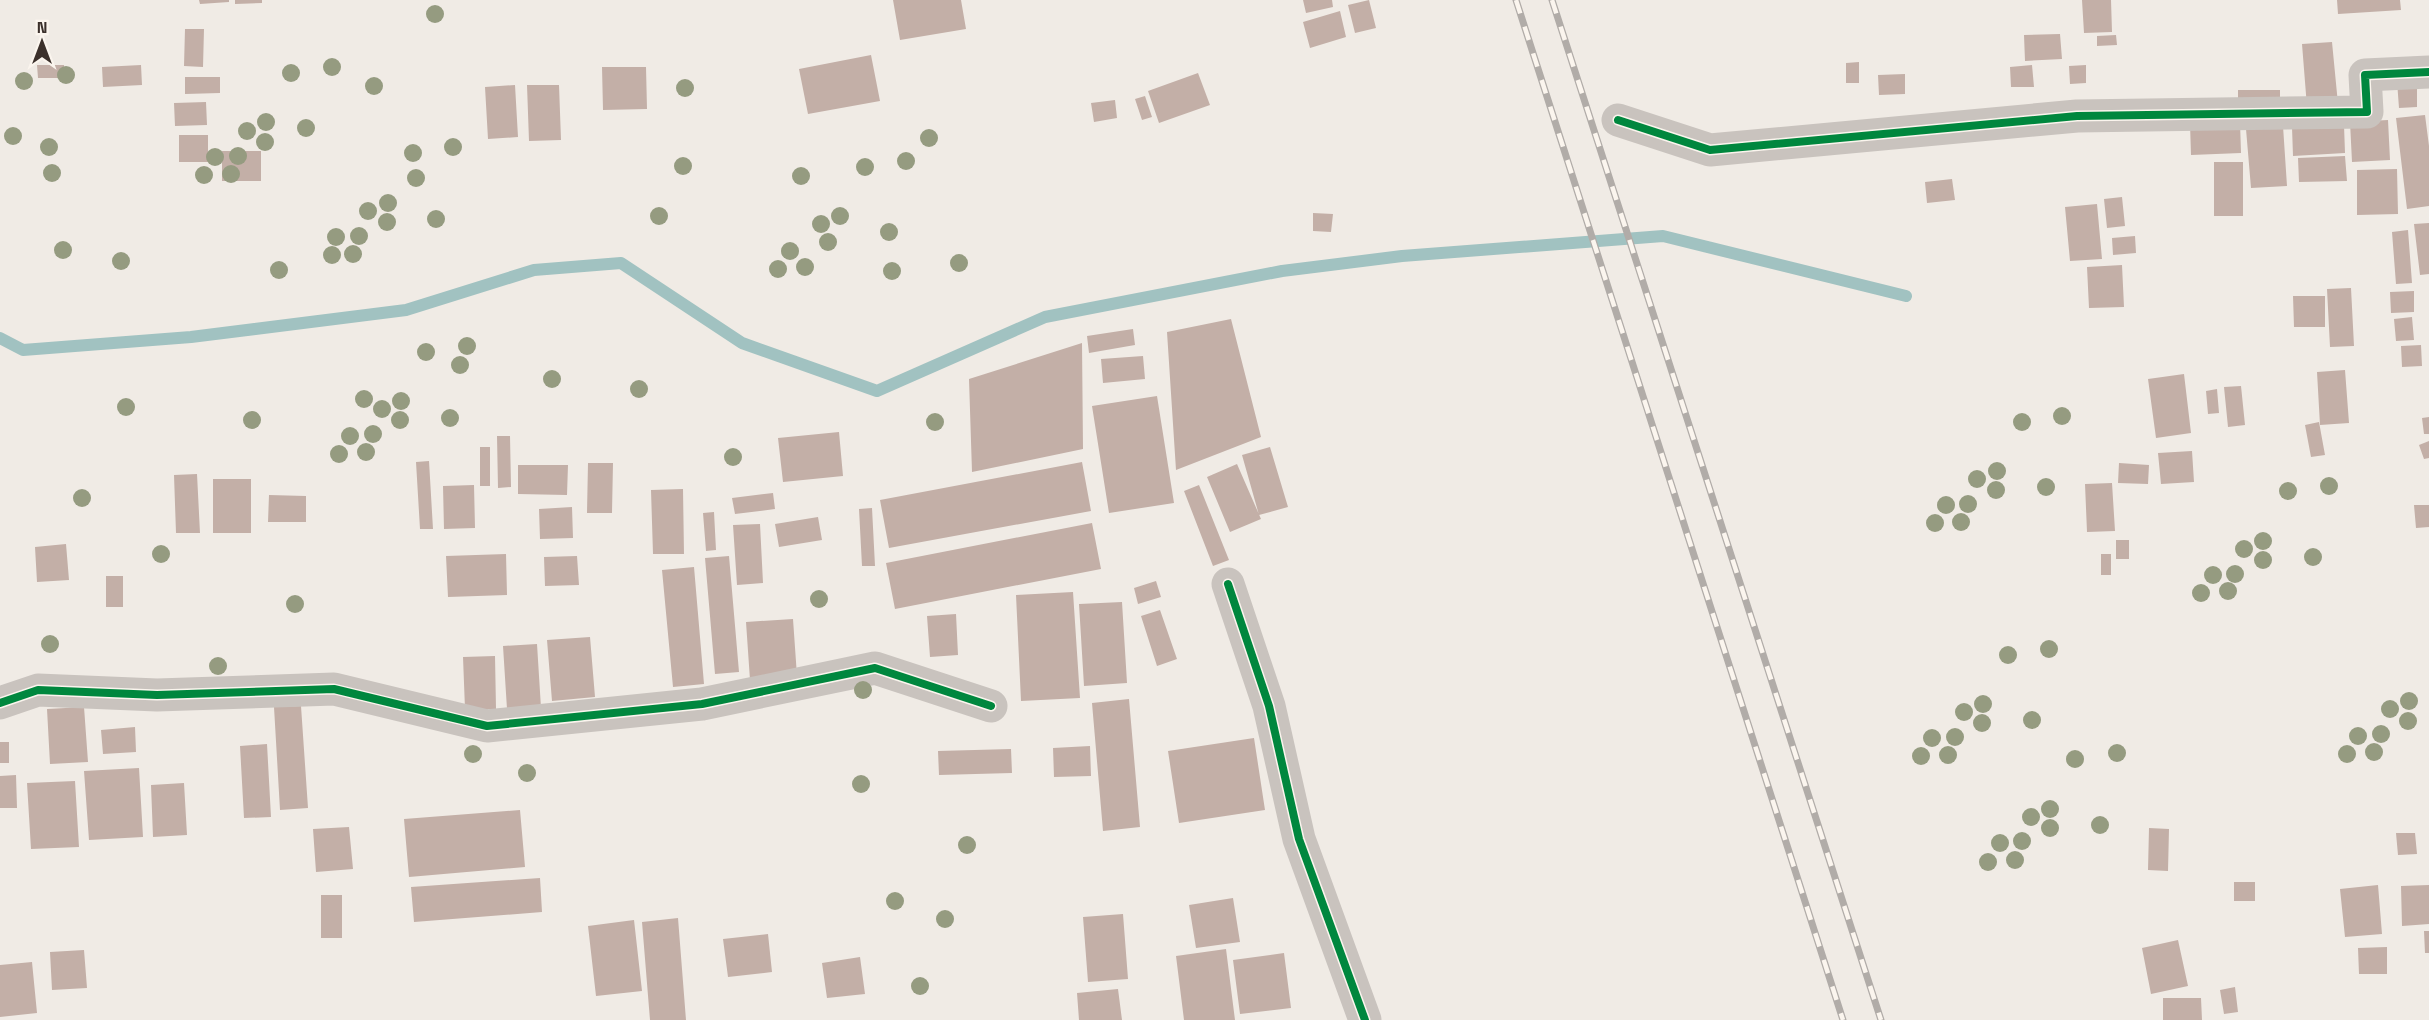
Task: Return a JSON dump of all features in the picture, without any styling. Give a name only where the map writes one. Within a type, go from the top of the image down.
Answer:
[{"type":"street","points":[[1618,120],[1710,150],[2077,116],[2367,112],[2365,75],[2429,72]]},
{"type":"street","points":[[1228,584],[1269,706],[1299,839],[1365,1020]]},
{"type":"street","points":[[0,703],[38,690],[157,695],[334,689],[487,726],[702,704],[875,668],[991,706]]},
{"type":"building","points":[[199,0],[229,0],[229,2],[200,4]]},
{"type":"building","points":[[235,0],[262,0],[262,3],[235,4]]},
{"type":"building","points":[[893,0],[961,0],[966,29],[900,40]]},
{"type":"building","points":[[1303,0],[1332,0],[1333,7],[1306,13]]},
{"type":"building","points":[[1369,0],[1376,28],[1355,33],[1348,5]]},
{"type":"building","points":[[2082,0],[2111,0],[2112,32],[2084,33]]},
{"type":"building","points":[[2337,0],[2400,0],[2401,10],[2338,14]]},
{"type":"building","points":[[1340,11],[1346,37],[1310,48],[1303,22]]},
{"type":"building","points":[[185,29],[204,29],[203,67],[184,66]]},
{"type":"building","points":[[2060,34],[2062,59],[2025,61],[2024,35]]},
{"type":"building","points":[[2116,35],[2117,45],[2097,46],[2097,36]]},
{"type":"building","points":[[2332,42],[2338,104],[2307,107],[2302,44]]},
{"type":"building","points":[[871,55],[880,101],[808,114],[799,69]]},
{"type":"building","points":[[1859,62],[1859,83],[1846,83],[1846,63]]},
{"type":"building","points":[[37,65],[64,65],[65,78],[38,78]]},
{"type":"building","points":[[141,65],[142,85],[103,87],[102,67]]},
{"type":"building","points":[[2032,65],[2034,87],[2011,87],[2010,67]]},
{"type":"building","points":[[2086,65],[2086,83],[2070,84],[2069,66]]},
{"type":"building","points":[[602,67],[646,67],[647,109],[603,110]]},
{"type":"building","points":[[1198,73],[1210,105],[1159,123],[1148,91]]},
{"type":"building","points":[[1905,74],[1905,94],[1879,95],[1878,75]]},
{"type":"building","points":[[185,77],[220,77],[220,93],[185,94]]},
{"type":"building","points":[[2397,81],[2417,81],[2417,107],[2399,108]]},
{"type":"building","points":[[515,85],[518,137],[488,139],[485,87]]},
{"type":"building","points":[[527,85],[559,85],[561,140],[529,141]]},
{"type":"building","points":[[2238,90],[2280,90],[2280,109],[2238,109]]},
{"type":"building","points":[[1145,96],[1152,117],[1142,120],[1135,99]]},
{"type":"building","points":[[1115,100],[1117,118],[1094,122],[1091,103]]},
{"type":"building","points":[[206,102],[207,125],[175,126],[174,103]]},
{"type":"building","points":[[2425,115],[2429,146],[2429,206],[2407,209],[2396,118]]},
{"type":"building","points":[[2388,120],[2390,160],[2352,162],[2350,122]]},
{"type":"building","points":[[2240,122],[2241,153],[2191,155],[2190,123]]},
{"type":"building","points":[[2344,125],[2345,153],[2293,156],[2292,127]]},
{"type":"building","points":[[2283,126],[2287,186],[2251,188],[2246,129]]},
{"type":"building","points":[[179,135],[208,135],[208,162],[179,162]]},
{"type":"building","points":[[222,151],[261,151],[261,181],[222,181]]},
{"type":"building","points":[[2345,156],[2347,181],[2299,182],[2298,158]]},
{"type":"building","points":[[2214,162],[2243,162],[2243,216],[2214,216]]},
{"type":"building","points":[[2397,169],[2398,214],[2357,215],[2357,170]]},
{"type":"building","points":[[1952,179],[1955,200],[1927,203],[1925,182]]},
{"type":"building","points":[[2122,197],[2125,226],[2107,228],[2104,199]]},
{"type":"building","points":[[2097,204],[2102,259],[2070,261],[2065,207]]},
{"type":"building","points":[[1313,213],[1333,214],[1331,232],[1313,231]]},
{"type":"building","points":[[2429,223],[2429,274],[2420,275],[2414,224]]},
{"type":"building","points":[[2408,230],[2412,283],[2396,284],[2392,232]]},
{"type":"building","points":[[2135,236],[2136,253],[2113,255],[2112,238]]},
{"type":"building","points":[[2122,265],[2124,307],[2089,308],[2087,267]]},
{"type":"building","points":[[2351,288],[2354,346],[2330,347],[2327,289]]},
{"type":"building","points":[[2414,291],[2414,312],[2391,313],[2390,292]]},
{"type":"building","points":[[2293,296],[2325,296],[2325,327],[2294,327]]},
{"type":"building","points":[[2412,317],[2414,340],[2396,341],[2394,319]]},
{"type":"building","points":[[1231,319],[1261,437],[1176,470],[1167,332]]},
{"type":"building","points":[[1133,329],[1135,345],[1089,353],[1087,336]]},
{"type":"building","points":[[1082,343],[1083,449],[972,472],[969,379]]},
{"type":"building","points":[[2421,345],[2422,366],[2402,367],[2401,346]]},
{"type":"building","points":[[1143,356],[1145,379],[1103,383],[1101,359]]},
{"type":"building","points":[[2345,370],[2349,423],[2320,425],[2317,372]]},
{"type":"building","points":[[2184,374],[2191,433],[2156,438],[2148,379]]},
{"type":"building","points":[[2241,386],[2245,425],[2228,427],[2224,387]]},
{"type":"building","points":[[2217,389],[2219,413],[2208,414],[2206,391]]},
{"type":"building","points":[[1157,396],[1174,503],[1109,513],[1092,406]]},
{"type":"building","points":[[2429,417],[2429,434],[2424,434],[2422,418]]},
{"type":"building","points":[[2319,422],[2325,455],[2311,457],[2305,425]]},
{"type":"building","points":[[839,432],[843,476],[783,482],[778,438]]},
{"type":"building","points":[[497,436],[510,436],[511,487],[498,488]]},
{"type":"building","points":[[2429,441],[2429,458],[2424,459],[2419,445]]},
{"type":"building","points":[[480,447],[490,447],[490,486],[480,486]]},
{"type":"building","points":[[1270,447],[1288,507],[1259,515],[1242,455]]},
{"type":"building","points":[[2192,451],[2194,482],[2161,484],[2158,453]]},
{"type":"building","points":[[429,461],[433,529],[420,529],[416,462]]},
{"type":"building","points":[[1082,462],[1091,511],[889,548],[880,500]]},
{"type":"building","points":[[588,463],[613,463],[612,513],[587,513]]},
{"type":"building","points":[[2119,463],[2149,465],[2148,484],[2118,483]]},
{"type":"building","points":[[1237,464],[1261,519],[1230,532],[1207,477]]},
{"type":"building","points":[[518,465],[568,465],[567,495],[518,494]]},
{"type":"building","points":[[197,474],[200,533],[176,533],[174,475]]},
{"type":"building","points":[[213,479],[251,479],[251,533],[213,533]]},
{"type":"building","points":[[2112,483],[2115,531],[2087,532],[2085,484]]},
{"type":"building","points":[[474,485],[475,528],[444,529],[443,486]]},
{"type":"building","points":[[1199,485],[1229,560],[1213,566],[1184,491]]},
{"type":"building","points":[[683,489],[684,554],[653,554],[651,490]]},
{"type":"building","points":[[773,493],[775,509],[735,514],[732,498]]},
{"type":"building","points":[[269,495],[306,496],[306,522],[268,522]]},
{"type":"building","points":[[2414,505],[2429,505],[2429,527],[2416,528]]},
{"type":"building","points":[[572,507],[573,538],[540,539],[539,509]]},
{"type":"building","points":[[872,508],[875,566],[862,566],[859,509]]},
{"type":"building","points":[[714,512],[716,550],[706,551],[703,513]]},
{"type":"building","points":[[818,517],[822,540],[779,547],[775,524]]},
{"type":"building","points":[[1092,523],[1101,569],[895,609],[886,563]]},
{"type":"building","points":[[760,524],[763,583],[737,585],[733,525]]},
{"type":"building","points":[[2116,540],[2129,540],[2129,559],[2116,559]]},
{"type":"building","points":[[66,544],[69,580],[37,582],[35,547]]},
{"type":"building","points":[[506,554],[507,595],[448,597],[446,556]]},
{"type":"building","points":[[2101,554],[2111,554],[2111,575],[2101,575]]},
{"type":"building","points":[[577,556],[579,585],[545,586],[544,557]]},
{"type":"building","points":[[729,556],[739,672],[715,674],[705,558]]},
{"type":"building","points":[[694,567],[704,684],[673,687],[662,570]]},
{"type":"building","points":[[106,576],[123,576],[123,607],[106,607]]},
{"type":"building","points":[[1156,581],[1161,597],[1138,604],[1134,588]]},
{"type":"building","points":[[1073,592],[1080,698],[1021,701],[1016,595]]},
{"type":"building","points":[[1122,602],[1127,683],[1084,686],[1079,604]]},
{"type":"building","points":[[1160,610],[1177,659],[1157,666],[1141,616]]},
{"type":"building","points":[[956,614],[958,655],[930,657],[927,616]]},
{"type":"building","points":[[793,619],[797,676],[750,680],[746,622]]},
{"type":"building","points":[[590,637],[595,697],[552,701],[547,640]]},
{"type":"building","points":[[537,644],[541,708],[507,709],[503,646]]},
{"type":"building","points":[[495,656],[496,709],[465,709],[463,657]]},
{"type":"building","points":[[1129,699],[1140,827],[1103,831],[1092,703]]},
{"type":"building","points":[[301,706],[308,808],[280,810],[274,707]]},
{"type":"building","points":[[84,707],[88,762],[50,764],[47,709]]},
{"type":"building","points":[[135,727],[136,752],[103,754],[101,730]]},
{"type":"building","points":[[1254,738],[1265,810],[1179,823],[1168,751]]},
{"type":"building","points":[[0,742],[9,742],[9,763],[0,763]]},
{"type":"building","points":[[267,744],[271,817],[244,818],[240,746]]},
{"type":"building","points":[[1090,746],[1091,776],[1054,777],[1053,748]]},
{"type":"building","points":[[1011,749],[1012,773],[939,775],[938,751]]},
{"type":"building","points":[[139,768],[143,837],[89,840],[84,771]]},
{"type":"building","points":[[16,775],[17,808],[0,808],[0,776]]},
{"type":"building","points":[[75,781],[79,847],[31,849],[27,783]]},
{"type":"building","points":[[184,783],[187,835],[153,837],[151,785]]},
{"type":"building","points":[[520,810],[525,867],[409,877],[404,819]]},
{"type":"building","points":[[349,827],[353,869],[316,872],[313,829]]},
{"type":"building","points":[[2149,828],[2169,829],[2168,871],[2148,870]]},
{"type":"building","points":[[2396,833],[2415,833],[2417,854],[2398,855]]},
{"type":"building","points":[[540,878],[542,912],[414,922],[411,887]]},
{"type":"building","points":[[2234,882],[2255,882],[2255,901],[2234,901]]},
{"type":"building","points":[[2378,885],[2382,934],[2345,937],[2340,889]]},
{"type":"building","points":[[2429,885],[2429,924],[2402,926],[2401,886]]},
{"type":"building","points":[[321,895],[342,895],[342,938],[321,938]]},
{"type":"building","points":[[1233,898],[1240,942],[1196,948],[1189,905]]},
{"type":"building","points":[[1123,914],[1128,979],[1088,982],[1083,917]]},
{"type":"building","points":[[678,918],[686,1020],[650,1020],[642,922]]},
{"type":"building","points":[[634,920],[642,991],[596,996],[588,926]]},
{"type":"building","points":[[2424,931],[2429,931],[2429,953],[2425,953]]},
{"type":"building","points":[[768,934],[772,972],[728,977],[723,939]]},
{"type":"building","points":[[2178,940],[2188,986],[2151,994],[2142,948]]},
{"type":"building","points":[[2387,947],[2387,974],[2359,974],[2358,948]]},
{"type":"building","points":[[1226,949],[1235,1020],[1184,1020],[1176,956]]},
{"type":"building","points":[[84,950],[87,988],[52,990],[50,952]]},
{"type":"building","points":[[1284,953],[1291,1008],[1240,1014],[1233,960]]},
{"type":"building","points":[[860,957],[865,994],[827,998],[822,963]]},
{"type":"building","points":[[32,962],[37,1013],[0,1017],[0,965]]},
{"type":"building","points":[[2235,987],[2238,1012],[2224,1014],[2220,990]]},
{"type":"building","points":[[1118,989],[1122,1020],[1079,1020],[1077,993]]},
{"type":"building","points":[[2163,998],[2201,998],[2202,1020],[2163,1020]]},
{"type":"waterway","points":[[0,338],[23,350],[191,337],[406,310],[534,270],[621,263],[742,343],[877,391],[1045,317],[1282,271],[1402,256],[1663,236],[1906,296]]},
{"type":"railway","points":[[1516,0],[1843,1020]]},
{"type":"railway","points":[[1552,0],[1881,1020]]},
{"type":"cycle path","points":[[1618,120],[1710,150],[2077,116],[2367,112],[2365,75],[2429,72]]},
{"type":"cycle path","points":[[1228,584],[1269,706],[1299,839],[1365,1020]]},
{"type":"cycle path","points":[[0,703],[38,690],[157,695],[334,689],[487,726],[702,704],[875,668],[991,706]]}]
